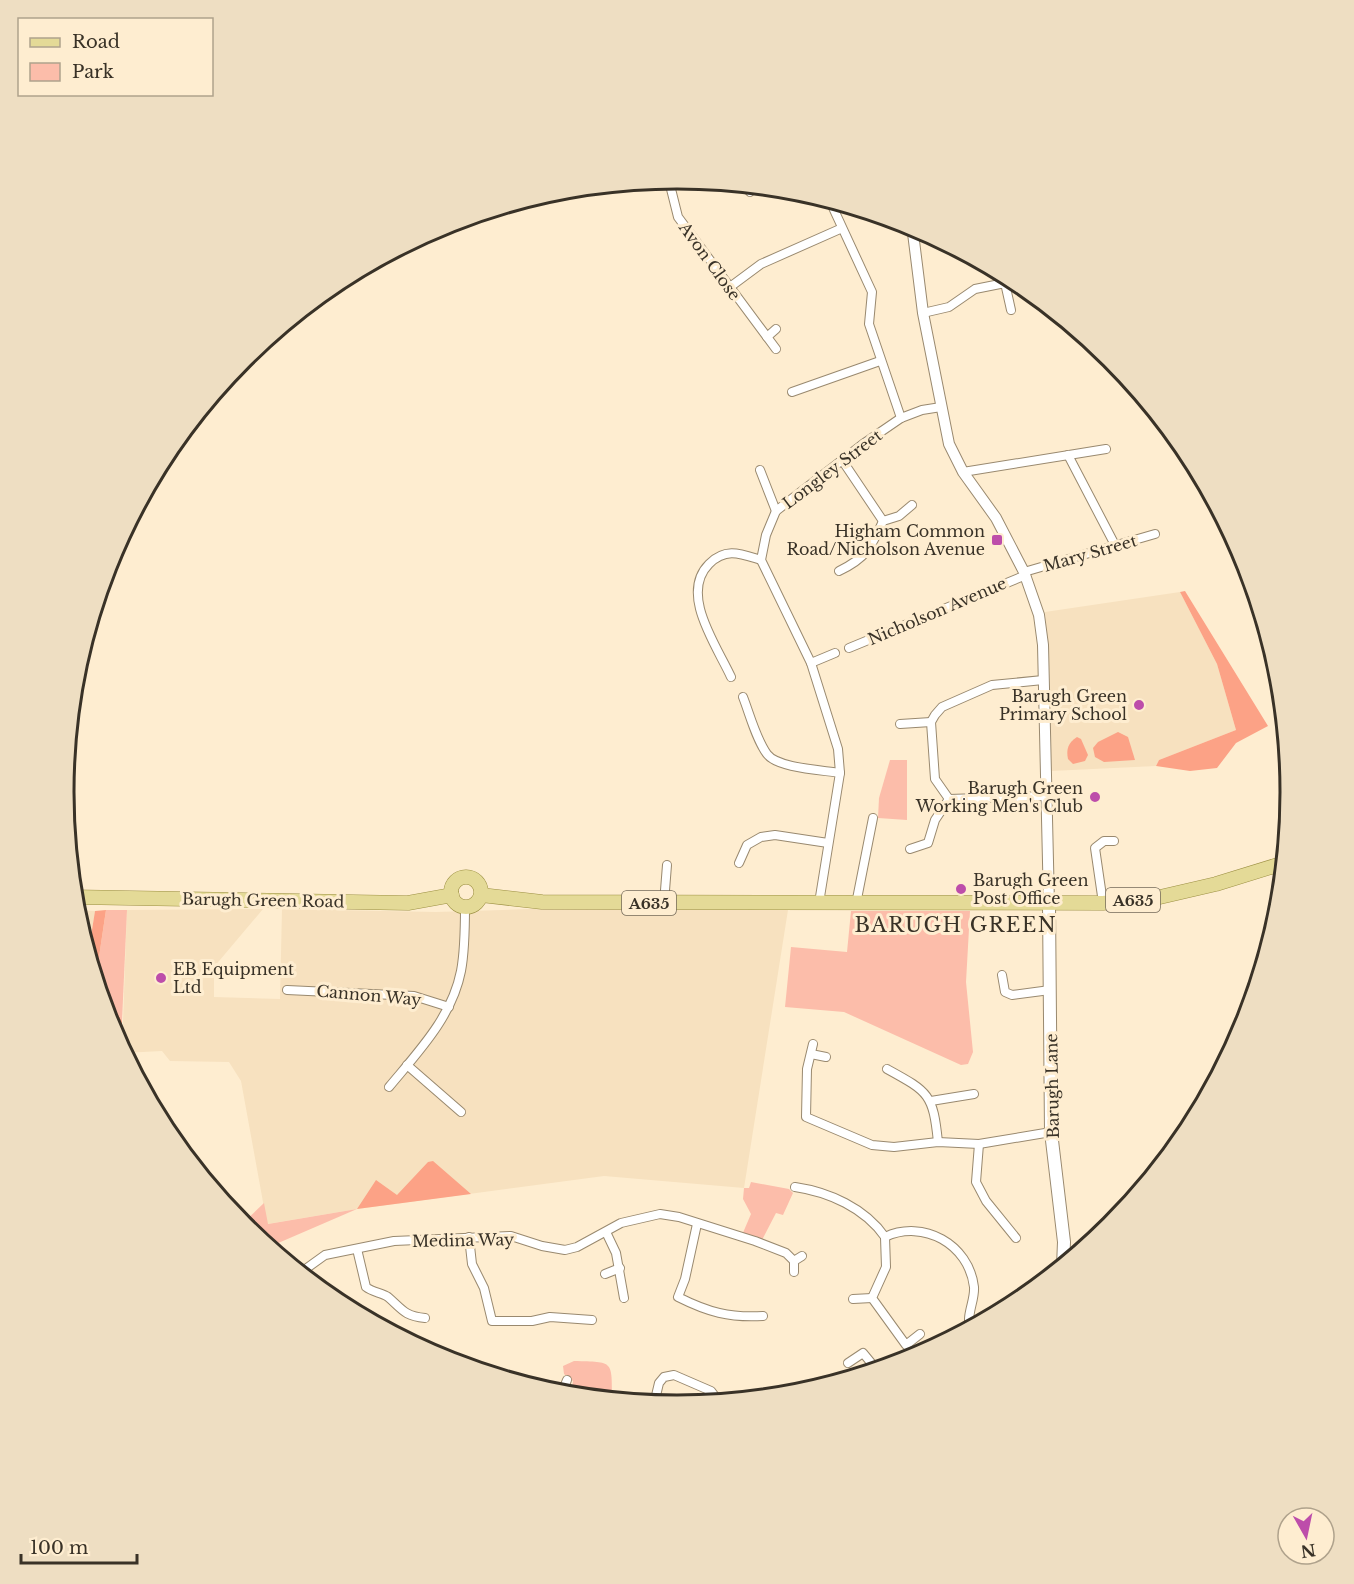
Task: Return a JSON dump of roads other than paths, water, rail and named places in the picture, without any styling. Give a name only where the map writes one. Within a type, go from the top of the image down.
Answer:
[{"type":"main road","name":"A635","points":[[481,895],[542,902],[1049,905],[1103,903],[1182,892],[1276,865]]},
{"type":"main road","points":[[467,877],[478,883],[481,895],[476,903],[465,906],[456,902],[452,896],[454,882],[467,877]]},
{"type":"main road","name":"Barugh Green Road","points":[[83,897],[408,903],[452,896]]},
{"type":"main road","name":"Barugh Lane","points":[[1049,905],[1051,1132],[1064,1242],[1063,1255]]},
{"type":"street","name":"Avon Close","points":[[671,189],[678,217],[776,349]]},
{"type":"street","points":[[833,209],[840,229],[872,292],[869,324],[901,418]]},
{"type":"street","points":[[730,287],[761,264],[840,229]]},
{"type":"street","points":[[913,237],[923,313],[949,444],[963,472],[996,518],[1025,574],[1039,615],[1049,905]]},
{"type":"street","points":[[923,313],[949,307],[975,288],[1002,284]]},
{"type":"street","points":[[1006,286],[1011,310]]},
{"type":"street","points":[[767,337],[777,329]]},
{"type":"street","points":[[792,392],[880,361]]},
{"type":"street","name":"Longley Street","points":[[761,560],[766,535],[776,511],[901,418],[922,410],[941,407]]},
{"type":"street","points":[[963,472],[1106,449]]},
{"type":"street","points":[[1068,455],[1115,545]]},
{"type":"street","points":[[842,460],[883,521]]},
{"type":"street","points":[[760,470],[776,511]]},
{"type":"street","points":[[839,572],[860,561],[872,546],[883,521],[899,516],[912,505]]},
{"type":"street","name":"Mary Street","points":[[1025,574],[1155,534]]},
{"type":"street","points":[[738,664],[729,673],[700,608],[699,579],[705,569],[724,553],[735,552],[761,560],[811,663],[832,722],[840,773],[819,903]]},
{"type":"street","name":"Nicholson Avenue","points":[[849,648],[1025,574]]},
{"type":"street","points":[[811,663],[835,653]]},
{"type":"street","points":[[949,799],[935,778],[931,722],[942,707],[992,685],[1043,680]]},
{"type":"street","points":[[742,697],[765,750],[772,759],[785,764],[840,773]]},
{"type":"street","points":[[737,714],[748,710]]},
{"type":"street","points":[[900,724],[931,722]]},
{"type":"street","points":[[949,799],[1046,796]]},
{"type":"street","points":[[910,849],[928,843],[935,820],[949,799]]},
{"type":"street","points":[[856,904],[873,818]]},
{"type":"street","points":[[739,863],[747,845],[768,835],[828,843]]},
{"type":"street","points":[[1103,903],[1095,848],[1104,841],[1114,841]]},
{"type":"street","points":[[664,903],[667,866]]},
{"type":"street","name":"Cannon Way","points":[[389,1086],[433,1033],[449,1007],[463,962],[465,906]]},
{"type":"street","points":[[1002,975],[1005,992],[1011,995],[1050,990]]},
{"type":"street","name":"Cannon Way","points":[[287,990],[414,996],[449,1007]]},
{"type":"street","points":[[813,1044],[807,1069],[806,1117],[872,1145],[894,1147],[938,1142],[979,1144],[1051,1132]]},
{"type":"street","points":[[811,1054],[826,1057]]},
{"type":"street","points":[[407,1065],[461,1112]]},
{"type":"street","points":[[887,1069],[919,1087],[931,1101],[938,1142]]},
{"type":"street","points":[[931,1101],[974,1094]]},
{"type":"street","points":[[979,1144],[976,1182],[986,1201],[1016,1238]]},
{"type":"street","points":[[795,1187],[827,1195],[864,1214],[885,1237],[886,1267],[872,1298]]},
{"type":"street","name":"Medina Way","points":[[307,1268],[326,1254],[394,1241],[511,1236],[542,1246],[565,1250],[577,1247],[621,1222],[660,1214],[679,1217],[755,1241],[798,1258],[794,1272]]},
{"type":"street","points":[[697,1224],[685,1280],[678,1297],[710,1313],[744,1317],[763,1316]]},
{"type":"street","points":[[885,1237],[908,1229],[945,1240],[959,1251],[974,1284],[971,1319]]},
{"type":"street","points":[[606,1232],[616,1253],[624,1298]]},
{"type":"street","points":[[469,1238],[472,1264],[484,1288],[492,1322],[532,1321],[550,1317],[592,1320]]},
{"type":"street","points":[[357,1249],[366,1287],[387,1296],[395,1307],[413,1317],[425,1318]]},
{"type":"street","points":[[604,1274],[620,1268]]},
{"type":"street","points":[[853,1299],[872,1298]]},
{"type":"street","points":[[872,1298],[908,1348],[920,1334]]},
{"type":"street","points":[[848,1363],[863,1353],[871,1363]]},
{"type":"street","points":[[656,1395],[659,1383],[664,1377],[674,1375],[713,1394]]},
{"type":"street","points":[[566,1385],[567,1380]]},
{"type":"place","name":"Higham Common Road/Nicholson Avenue","points":[[997,540]]},
{"type":"place","name":"Barugh Green Primary School","points":[[1139,705]]},
{"type":"place","name":"Barugh Green Working Men's Club","points":[[1095,797]]},
{"type":"place","name":"Barugh Green Post Office","points":[[961,889]]},
{"type":"place","name":"EB Equipment Ltd","points":[[161,978]]},
{"type":"district","name":"BARUGH GREEN","points":[[956,925]]}]
